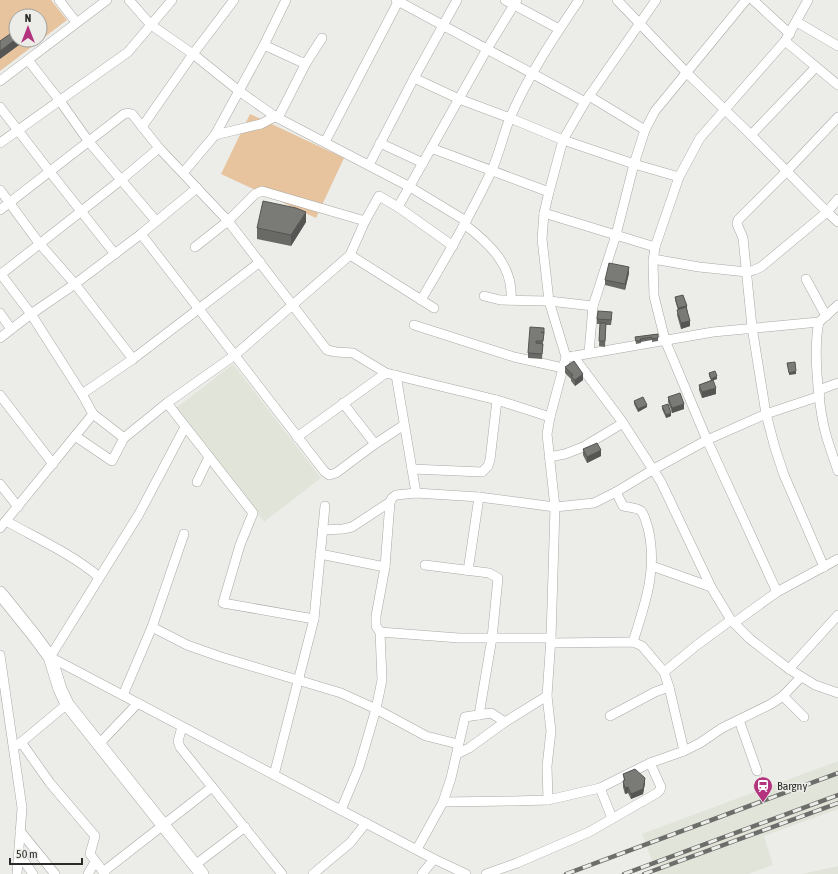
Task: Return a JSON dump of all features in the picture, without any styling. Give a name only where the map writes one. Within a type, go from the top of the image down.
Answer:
[{"type":"street","points":[[59,0],[76,22]]},
{"type":"street","points":[[0,81],[106,0]]},
{"type":"street","points":[[129,0],[151,25],[193,54],[239,91],[276,117],[410,187],[465,222],[496,253],[506,269],[512,289],[511,300]]},
{"type":"street","points":[[0,143],[128,52],[172,0]]},
{"type":"street","points":[[142,127],[193,54],[234,0]]},
{"type":"street","points":[[183,173],[215,135],[264,45],[286,0]]},
{"type":"street","points":[[369,165],[414,78],[457,0]]},
{"type":"street","points":[[505,0],[515,2],[559,29]]},
{"type":"street","points":[[421,300],[453,246],[492,171],[510,118],[532,74],[559,29],[579,0]]},
{"type":"street","points":[[617,0],[640,22],[686,72],[838,222]]},
{"type":"street","points":[[656,0],[587,99],[563,140],[544,213],[542,239],[550,301],[569,357],[623,423],[654,469],[662,482],[711,587],[733,621],[750,639],[789,669],[815,685],[838,693]]},
{"type":"street","points":[[589,353],[592,306],[616,235],[634,164],[645,130],[655,111],[746,0]]},
{"type":"street","points":[[753,0],[788,38],[816,66],[838,85]]},
{"type":"street","points":[[777,592],[707,440],[665,340],[654,296],[653,259],[655,247],[679,176],[700,138],[788,38],[808,0]]},
{"type":"street","points":[[325,142],[398,1],[532,74],[587,99],[645,130]]},
{"type":"street","points":[[398,207],[515,2]]},
{"type":"street","points":[[797,22],[838,46]]},
{"type":"street","points":[[215,135],[261,124],[280,114],[306,63],[322,38]]},
{"type":"street","points":[[264,45],[306,63]]},
{"type":"street","points":[[28,60],[60,101],[89,142],[156,221]]},
{"type":"street","points":[[751,135],[816,66]]},
{"type":"street","points":[[414,78],[459,99],[563,140],[634,164],[679,176]]},
{"type":"street","points":[[0,107],[115,254]]},
{"type":"street","points":[[0,210],[124,114],[132,114],[159,148],[228,221],[327,350],[353,353],[386,373],[497,400],[550,417]]},
{"type":"street","points":[[824,567],[784,475],[774,448],[766,414],[752,327],[743,238],[737,226],[737,222],[838,117]]},
{"type":"street","points":[[380,143],[423,163]]},
{"type":"street","points":[[124,438],[93,414],[31,314],[0,274],[121,180],[159,148]]},
{"type":"street","points":[[432,148],[549,192]]},
{"type":"street","points":[[0,338],[115,254],[197,188]]},
{"type":"street","points":[[0,190],[39,243],[75,284],[132,359]]},
{"type":"street","points":[[195,247],[228,221],[255,194],[262,191],[365,221]]},
{"type":"street","points":[[75,436],[112,461],[124,438],[167,403],[235,355],[350,255],[365,221],[379,196],[398,207],[453,246]]},
{"type":"street","points":[[653,259],[747,272],[754,270],[761,267],[827,212],[838,199]]},
{"type":"street","points":[[544,213],[655,247]]},
{"type":"street","points":[[141,234],[297,437],[324,471],[329,475],[336,473],[375,444],[404,426]]},
{"type":"street","points":[[350,255],[434,308]]},
{"type":"street","points":[[82,394],[132,359],[260,262]]},
{"type":"street","points":[[806,279],[823,319]]},
{"type":"street","points":[[484,296],[500,300],[550,301],[592,306]]},
{"type":"street","points":[[838,305],[823,319],[817,331],[816,353],[819,393],[824,427],[838,471]]},
{"type":"street","points":[[0,313],[11,329]]},
{"type":"street","points":[[569,357],[713,332],[823,319]]},
{"type":"street","points":[[414,325],[514,357],[563,368]]},
{"type":"street","points":[[548,800],[547,766],[551,732],[547,696],[551,641],[555,507],[548,434],[550,417],[563,368],[569,357]]},
{"type":"street","points":[[297,437],[386,373]]},
{"type":"street","points":[[396,375],[416,494]]},
{"type":"street","points":[[322,530],[352,527],[390,502],[396,495],[416,494],[479,497],[555,507],[594,503],[707,440],[819,393],[838,383]]},
{"type":"street","points":[[412,469],[482,472],[488,466],[490,460],[497,400]]},
{"type":"street","points":[[2,401],[53,464]]},
{"type":"street","points":[[167,403],[253,513],[240,545],[223,603],[314,619]]},
{"type":"street","points":[[343,403],[375,444]]},
{"type":"street","points":[[93,414],[3,524],[70,556],[86,566],[99,577]]},
{"type":"street","points":[[550,457],[565,454],[583,447],[623,423]]},
{"type":"street","points":[[50,657],[139,514],[185,427]]},
{"type":"street","points":[[197,482],[209,457]]},
{"type":"street","points":[[0,484],[18,507]]},
{"type":"street","points":[[616,492],[623,506],[641,511],[645,517],[649,533],[652,566],[645,603],[633,642]]},
{"type":"street","points":[[468,571],[479,497]]},
{"type":"street","points":[[341,810],[358,767],[376,709],[382,680],[380,632],[376,626],[376,616],[385,567],[390,502]]},
{"type":"street","points":[[274,775],[314,619],[325,506]]},
{"type":"street","points":[[123,695],[152,627],[184,534]]},
{"type":"street","points":[[320,554],[385,567]]},
{"type":"street","points":[[664,672],[697,645],[777,592],[838,559]]},
{"type":"street","points":[[425,565],[490,573],[498,578],[492,638],[479,714]]},
{"type":"street","points":[[652,566],[711,587]]},
{"type":"street","points":[[0,593],[50,657],[60,688],[68,704],[163,824],[198,871],[244,827]]},
{"type":"street","points":[[789,669],[838,615]]},
{"type":"street","points":[[152,627],[187,645],[221,657],[341,693],[376,709],[426,736],[458,749],[469,748],[505,722],[547,696]]},
{"type":"street","points":[[380,632],[459,638],[633,642],[642,646],[664,672],[684,751]]},
{"type":"street","points":[[0,655],[22,808],[17,874]]},
{"type":"street","points":[[50,657],[434,859],[466,874]]},
{"type":"street","points":[[443,802],[548,800],[600,788],[650,764],[684,751],[700,743],[722,728],[771,704],[784,696],[801,677]]},
{"type":"street","points":[[610,716],[655,692],[669,687]]},
{"type":"street","points":[[784,696],[804,717]]},
{"type":"street","points":[[99,744],[138,703]]},
{"type":"street","points":[[13,749],[68,704]]},
{"type":"street","points":[[417,849],[443,802],[458,749],[463,719],[466,716],[491,713],[505,722]]},
{"type":"street","points":[[739,720],[757,771]]},
{"type":"street","points":[[182,727],[178,741],[180,747],[282,874]]},
{"type":"street","points":[[21,742],[50,782],[95,836],[90,854],[104,873],[163,824],[212,787]]},
{"type":"street","points":[[486,874],[517,863],[589,832],[660,790],[661,787],[650,764]]},
{"type":"street","points":[[600,788],[612,818]]},
{"type":"street","points":[[313,874],[350,843],[366,823]]},
{"type":"street","points":[[20,831],[55,874]]},
{"type":"street","points":[[19,854],[33,874]]},
{"type":"street","points":[[422,874],[434,859]]},
{"type":"street","points":[[88,874],[95,862]]},
{"type":"shaded area","points":[[0,0],[51,0],[67,20],[48,34],[48,8],[8,8],[8,48],[30,48],[0,71]]},
{"type":"shaded area","points":[[250,114],[344,158],[316,218],[221,174]]},
{"type":"shaded area","points":[[233,364],[321,478],[264,522],[176,408]]},
{"type":"shaded area","points":[[838,761],[838,809],[764,836],[773,865],[748,874],[657,874],[642,834]]},
{"type":"shaded area","points":[[838,866],[838,874],[802,874]]},
{"type":"building","points":[[8,36],[8,45],[0,51],[0,41]]},
{"type":"building","points":[[263,201],[296,208],[306,212],[291,235],[257,228]]},
{"type":"building","points":[[609,263],[629,267],[625,284],[605,280]]},
{"type":"building","points":[[683,295],[687,306],[678,308],[675,297]]},
{"type":"building","points":[[686,307],[690,321],[681,323],[677,310]]},
{"type":"building","points":[[598,311],[612,312],[611,320],[597,319]]},
{"type":"building","points":[[600,323],[606,323],[605,341],[599,341]]},
{"type":"building","points":[[530,327],[544,328],[543,341],[536,341],[536,343],[543,344],[542,354],[528,353]]},
{"type":"building","points":[[658,334],[658,338],[652,339],[652,337],[640,339],[641,341],[636,341],[635,337]]},
{"type":"building","points":[[574,361],[583,374],[575,380],[571,376],[573,375],[565,367]]},
{"type":"building","points":[[795,362],[796,371],[789,373],[787,363]]},
{"type":"building","points":[[715,371],[717,376],[711,379],[709,373]]},
{"type":"building","points":[[713,380],[716,388],[702,392],[699,385]]},
{"type":"building","points":[[680,393],[684,404],[672,408],[668,397]]},
{"type":"building","points":[[643,397],[647,405],[638,409],[634,401]]},
{"type":"building","points":[[668,404],[671,413],[666,415],[662,406]]},
{"type":"building","points":[[597,443],[601,450],[587,457],[583,449]]},
{"type":"building","points":[[635,769],[645,778],[643,789],[631,794],[628,787],[625,788],[623,774]]},
{"type":"railway","points":[[566,874],[838,773]]},
{"type":"railway","points":[[624,874],[838,795]]},
{"type":"railway","points":[[644,874],[838,803]]},
{"type":"place","name":"Bargny","points":[[763,803]]}]
